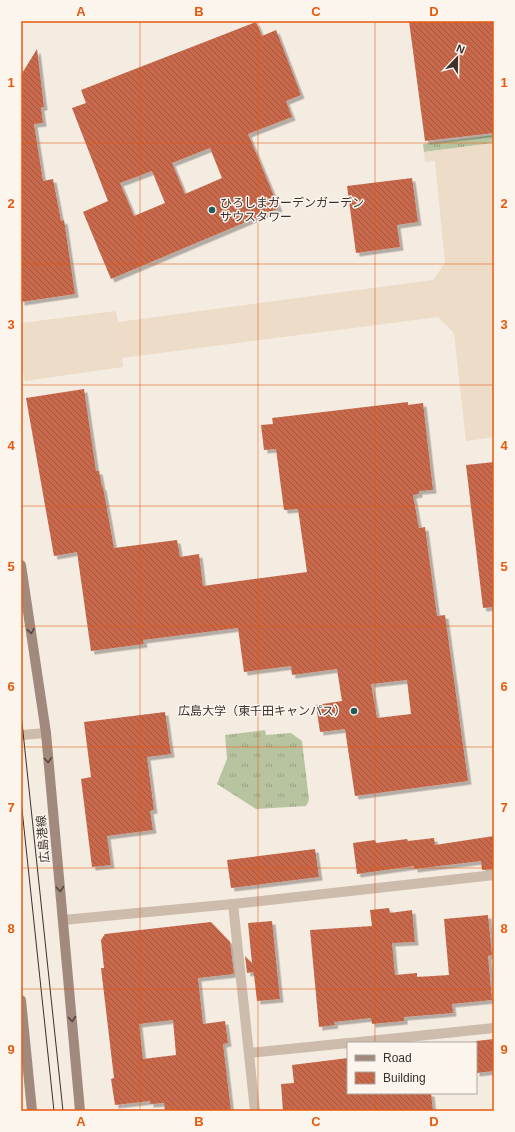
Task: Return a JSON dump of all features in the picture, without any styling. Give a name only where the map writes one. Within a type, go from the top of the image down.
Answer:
[{"type":"main road","name":"広島港線","points":[[21,565],[46,733],[80,1111]]},
{"type":"main road","points":[[21,1000],[32,1111]]},
{"type":"street","points":[[21,735],[46,733]]},
{"type":"street","points":[[63,920],[233,904],[494,875]]},
{"type":"street","points":[[233,904],[255,1111]]},
{"type":"street","points":[[359,1042],[494,1028]]},
{"type":"street","points":[[248,1053],[347,1043]]},
{"type":"green space","points":[[494,135],[494,143],[424,152],[423,144]]},
{"type":"green space","points":[[265,730],[266,735],[291,733],[302,741],[309,800],[306,806],[256,809],[217,784],[227,759],[225,735]]},
{"type":"shaded area","points":[[494,143],[494,437],[466,441],[454,333],[438,317],[122,358],[123,367],[25,381],[21,358],[21,323],[116,311],[118,322],[433,280],[445,263],[435,161],[425,162],[424,152]]},
{"type":"building","points":[[409,21],[494,21],[494,133],[425,141]]},
{"type":"building","points":[[256,22],[262,36],[276,30],[301,95],[286,101],[292,117],[248,134],[279,208],[111,279],[83,212],[108,201],[72,108],[86,103],[81,90]],"holes":[[[210,148],[222,178],[185,194],[172,163]],[[152,171],[165,203],[134,216],[120,183]]]},
{"type":"building","points":[[37,49],[44,107],[41,107],[43,123],[34,124],[43,181],[53,179],[61,221],[64,220],[75,294],[21,302],[21,75]]},
{"type":"building","points":[[412,178],[418,222],[397,225],[400,247],[356,253],[347,186]]},
{"type":"building","points":[[84,389],[96,471],[99,471],[103,487],[114,548],[177,540],[180,557],[199,554],[203,586],[307,572],[298,509],[284,510],[276,449],[264,450],[261,425],[273,424],[272,418],[408,402],[408,405],[423,403],[433,490],[419,491],[419,494],[413,495],[419,528],[425,527],[437,616],[445,615],[468,781],[355,796],[345,729],[320,732],[316,705],[342,701],[337,669],[292,675],[291,666],[244,672],[238,628],[143,640],[144,644],[91,651],[77,552],[54,556],[26,398]],"holes":[[[407,680],[411,714],[377,718],[371,684]]]},
{"type":"building","points":[[494,462],[494,607],[483,608],[466,465]]},
{"type":"building","points":[[165,712],[171,754],[147,757],[154,810],[150,811],[153,830],[107,836],[111,865],[92,867],[81,779],[91,777],[84,722]]},
{"type":"building","points":[[494,836],[494,869],[482,870],[481,861],[414,869],[414,866],[357,874],[353,843],[375,840],[376,843],[407,839],[408,841],[434,838],[435,845]]},
{"type":"building","points":[[315,849],[319,877],[231,888],[227,860]]},
{"type":"building","points":[[389,908],[390,913],[412,910],[415,942],[392,943],[395,975],[417,973],[417,977],[449,975],[444,919],[488,915],[492,955],[488,956],[492,1000],[452,1004],[453,1013],[404,1017],[404,1021],[372,1024],[371,1018],[334,1022],[335,1025],[319,1027],[310,930],[372,926],[370,910]]},
{"type":"building","points":[[272,921],[280,999],[257,1001],[254,975],[253,972],[247,973],[245,956],[252,963],[248,923]]},
{"type":"building","points":[[211,922],[230,942],[234,974],[198,978],[203,1024],[225,1021],[228,1043],[223,1044],[231,1111],[165,1111],[164,1103],[150,1104],[150,1101],[115,1105],[111,1079],[114,1078],[101,968],[104,968],[101,940],[105,934]],"holes":[[[173,1020],[176,1055],[143,1059],[139,1024]]]},
{"type":"building","points":[[494,1039],[494,1071],[477,1073],[476,1041]]},
{"type":"building","points":[[347,1058],[347,1094],[431,1094],[433,1111],[283,1111],[281,1084],[294,1083],[292,1065]]},
{"type":"tram line","points":[[21,713],[63,1111]]},
{"type":"tram line","points":[[21,800],[54,1111]]},
{"type":"place","name":"ひろしまガーデンガーデン サウスタワー","points":[[212,210]]},
{"type":"place","name":"広島大学（東千田キャンパス）","points":[[354,711]]}]
